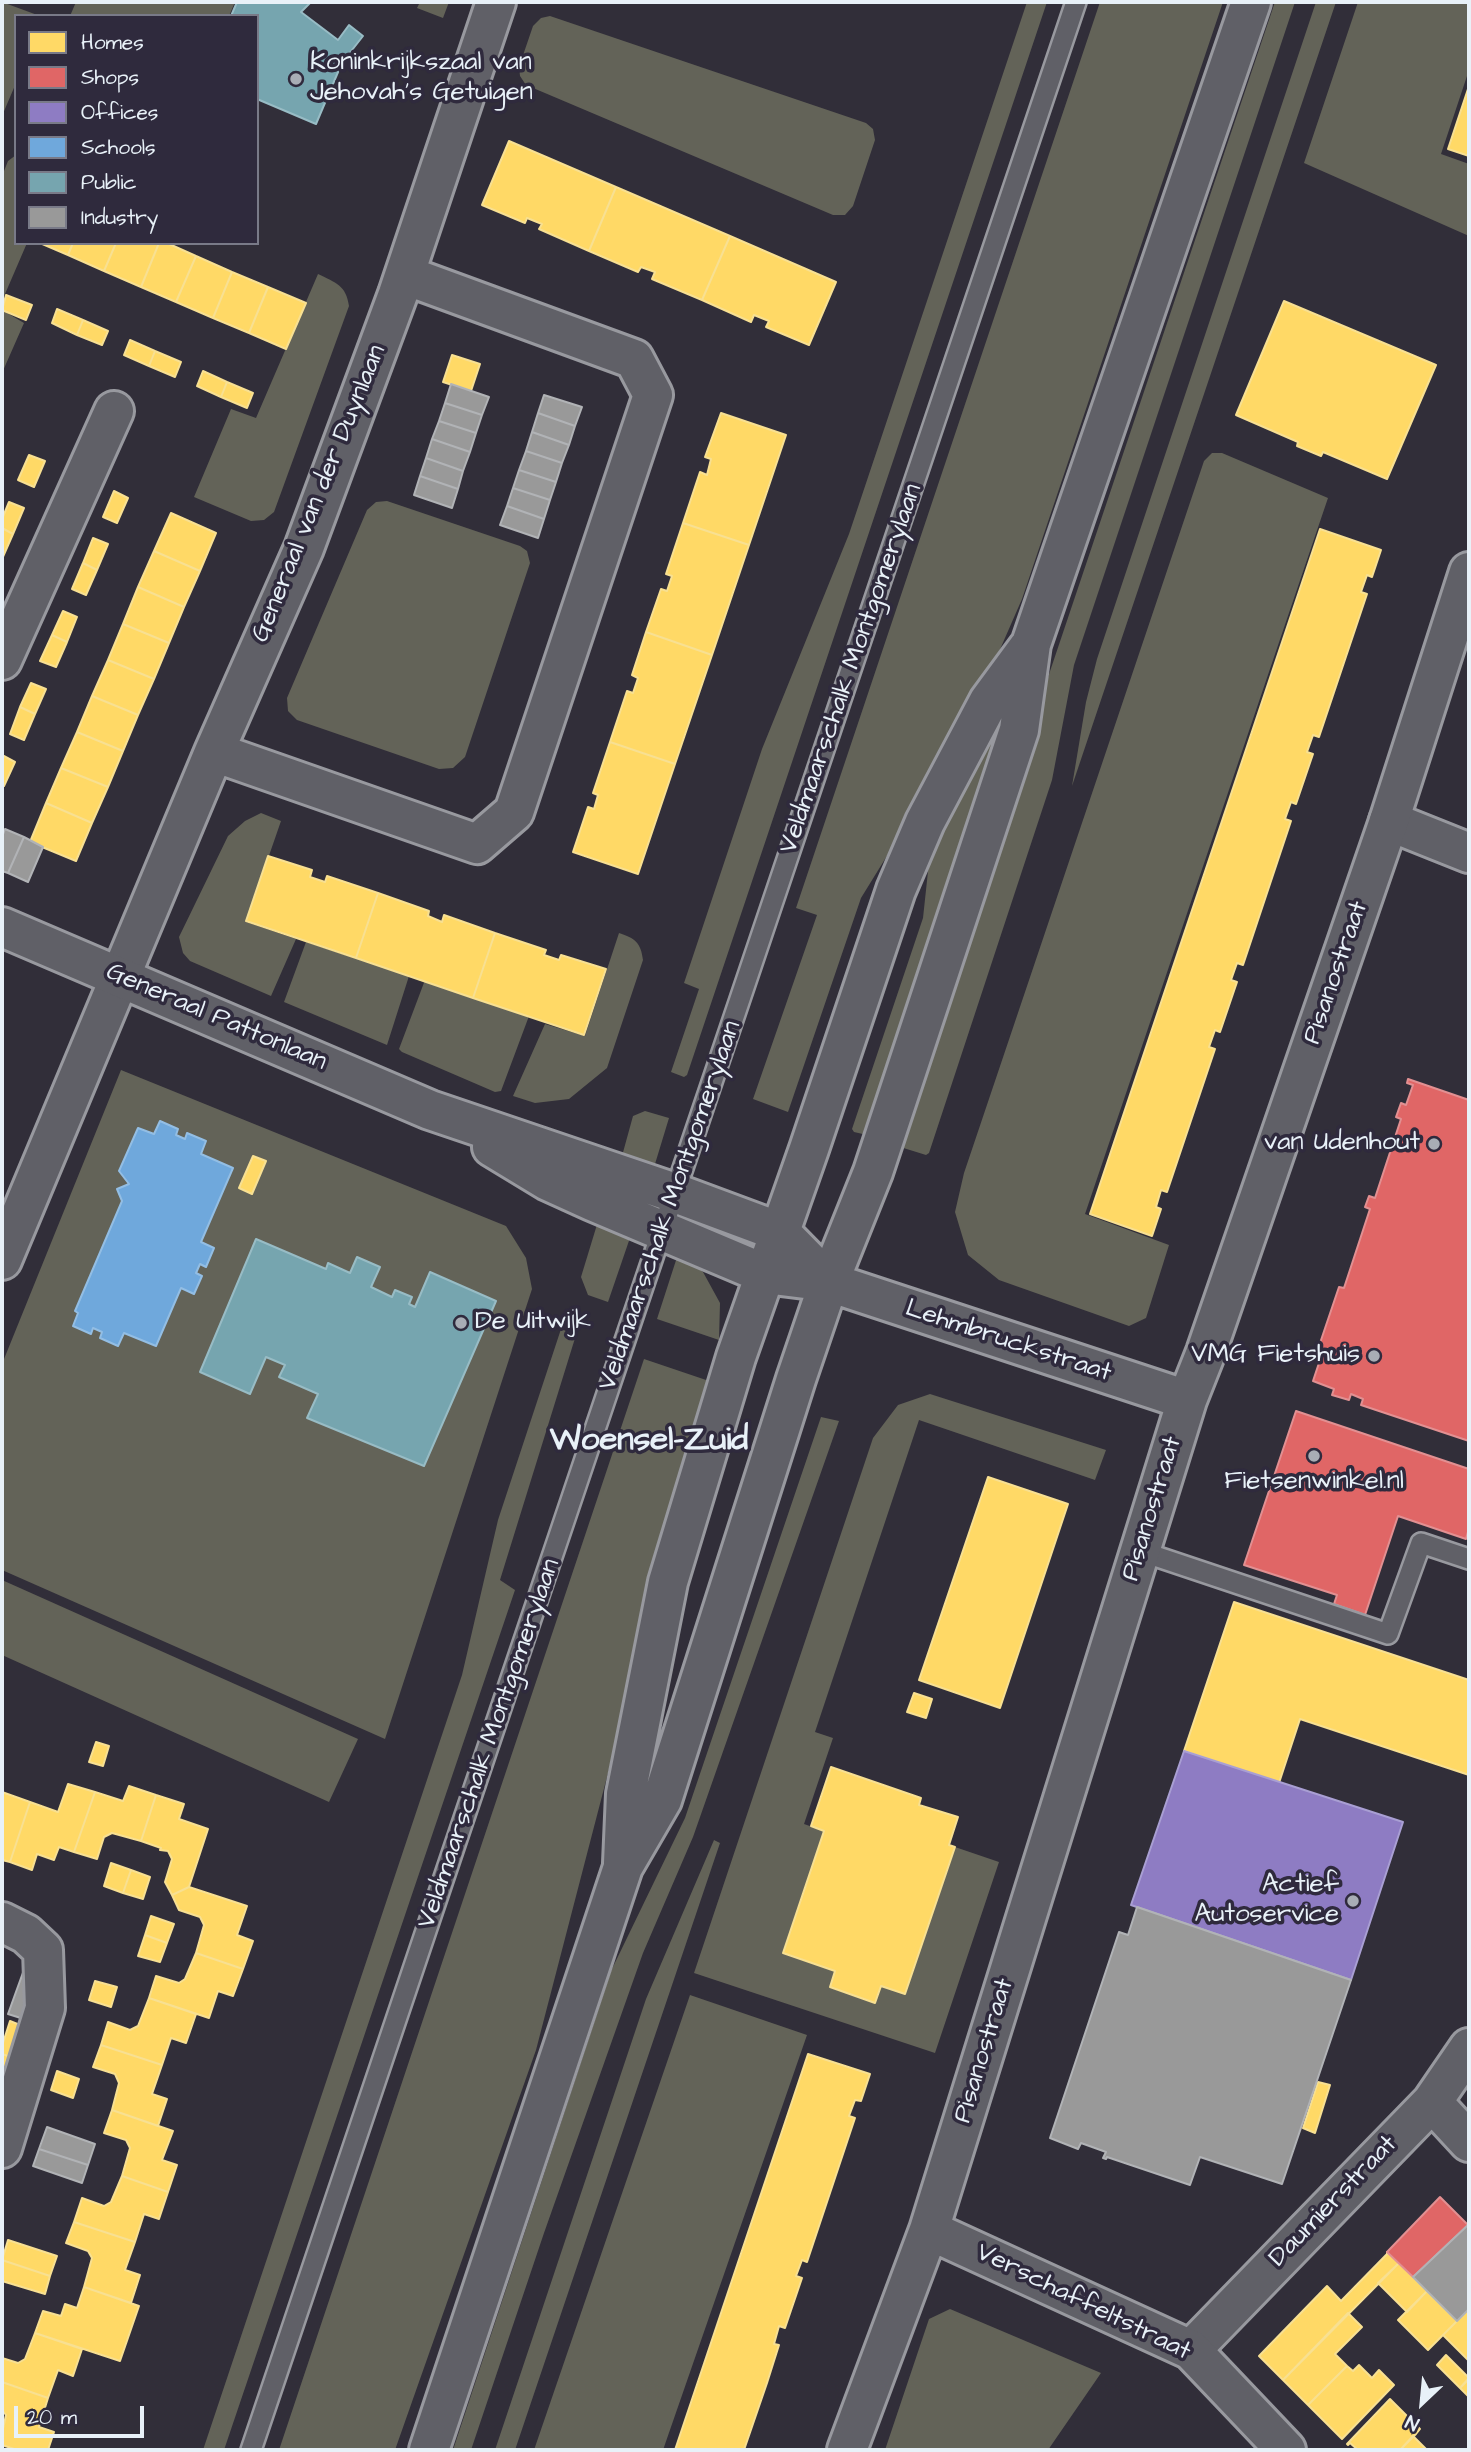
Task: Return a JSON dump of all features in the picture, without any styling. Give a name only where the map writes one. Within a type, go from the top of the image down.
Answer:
[{"type":"street","name":"Generaal van der Duynlaan","points":[[2,1260],[214,752],[303,548],[405,275],[496,2]]},
{"type":"street","points":[[429,2450],[623,1867],[662,1800],[829,1282],[873,1172],[1019,730],[1031,644],[1251,2]]},
{"type":"street","points":[[214,752],[477,844],[514,812],[653,395],[634,359],[405,275]]},
{"type":"street","points":[[2,660],[114,411]]},
{"type":"street","name":"Pisanostraat","points":[[847,2450],[929,2230],[1187,1401],[1211,1339],[1389,821],[1469,572]]},
{"type":"street","points":[[623,1867],[626,1794],[668,1582],[736,1357],[901,878],[925,822],[989,701],[1031,644]]},
{"type":"street","points":[[1389,821],[1469,853]]},
{"type":"street","name":"Generaal Pattonlaan","points":[[2,927],[430,1110],[675,1193],[780,1232],[829,1282]]},
{"type":"street","name":"Generaal Pattonlaan","points":[[430,1110],[548,1181],[662,1232],[765,1274],[829,1282]]},
{"type":"street","name":"Lehmbruckstraat","points":[[829,1282],[1187,1401]]},
{"type":"street","points":[[2,1922],[26,1934],[43,1951],[45,2008],[2,2148]]},
{"type":"street","name":"Daumierstraat","points":[[1191,2350],[1432,2102],[1469,2048]]},
{"type":"street","points":[[1432,2102],[1469,2142]]},
{"type":"street","name":"Verschaffeltstraat","points":[[929,2230],[1191,2350],[1286,2450]]},
{"type":"lane","name":"Veldmaarschalk Montgomerylaan","points":[[251,2450],[1076,2]]},
{"type":"lane","points":[[1140,1551],[1388,1634],[1421,1543],[1469,1559]]},
{"type":"shaded area","points":[[2,2],[35,14],[14,14],[14,88],[2,116]]},
{"type":"shaded area","points":[[76,2],[235,2],[230,14],[71,14]]},
{"type":"shaded area","points":[[420,2],[449,2],[443,18],[417,8]]},
{"type":"shaded area","points":[[1027,2],[1047,2],[687,1075],[684,1077],[671,1072],[699,989],[684,983],[762,749],[849,534]]},
{"type":"shaded area","points":[[1100,2],[1223,2],[1022,599],[998,654],[914,812],[861,898],[788,1112],[753,1099],[817,915],[796,908]]},
{"type":"shaded area","points":[[1275,2],[1295,2],[1074,665],[1052,780],[929,1153],[926,1155],[897,1146],[1039,704]]},
{"type":"shaded area","points":[[1316,2],[1336,2],[1072,786],[1086,702],[1097,659]]},
{"type":"shaded area","points":[[1358,2],[1469,2],[1469,70],[1441,154],[1469,164],[1469,236],[1304,163]]},
{"type":"shaded area","points":[[550,16],[866,123],[873,129],[875,140],[853,206],[845,215],[833,215],[526,85],[520,76],[519,67],[533,26],[541,18]]},
{"type":"shaded area","points":[[14,156],[14,245],[26,245],[2,301],[2,176],[8,161]]},
{"type":"shaded area","points":[[318,274],[343,289],[349,306],[274,512],[264,520],[251,521],[194,497],[231,409],[256,418]]},
{"type":"shaded area","points":[[2,310],[24,323],[2,373]]},
{"type":"shaded area","points":[[1212,453],[1222,453],[1328,498],[1085,1214],[1169,1245],[1146,1318],[1129,1326],[999,1280],[968,1255],[955,1212],[964,1173],[1204,461]]},
{"type":"shaded area","points":[[387,501],[520,546],[527,551],[530,563],[465,757],[453,768],[439,769],[297,720],[288,711],[287,698],[367,510],[376,502]]},
{"type":"shaded area","points":[[1016,696],[867,1135],[854,1132],[852,1129],[923,918],[932,834],[960,773]]},
{"type":"shaded area","points":[[261,813],[281,821],[246,922],[296,939],[271,996],[190,961],[183,953],[179,937],[228,836],[245,821]]},
{"type":"shaded area","points":[[619,933],[636,942],[641,949],[643,960],[607,1068],[569,1099],[535,1103],[513,1096],[545,1024],[585,1036]]},
{"type":"shaded area","points":[[306,942],[409,976],[387,1045],[284,1002]]},
{"type":"shaded area","points":[[425,980],[529,1016],[501,1091],[495,1092],[399,1049]]},
{"type":"shaded area","points":[[121,1070],[506,1226],[526,1258],[532,1289],[385,1739],[2,1570],[2,1364]]},
{"type":"shaded area","points":[[645,1111],[669,1118],[655,1164],[622,1156],[633,1116]]},
{"type":"shaded area","points":[[599,1218],[632,1232],[608,1302],[588,1295],[581,1277]]},
{"type":"shaded area","points":[[679,1251],[703,1272],[720,1303],[719,1340],[657,1319]]},
{"type":"shaded area","points":[[561,1329],[576,1335],[500,1580],[515,1590],[224,2450],[203,2450],[462,1675],[498,1520]]},
{"type":"shaded area","points":[[644,1359],[712,1382],[536,2050],[395,2450],[279,2450]]},
{"type":"shaded area","points":[[930,1394],[1106,1450],[1095,1480],[919,1420],[815,1732],[833,1738],[804,1824],[824,1831],[835,1971],[830,1987],[875,2003],[881,1986],[905,1994],[955,1847],[999,1862],[935,2053],[694,1973],[873,1438],[898,1405]]},
{"type":"shaded area","points":[[821,1417],[839,1421],[693,1837],[643,1953],[471,2450],[453,2450],[611,1971],[685,1818]]},
{"type":"shaded area","points":[[2,1580],[358,1739],[329,1802],[2,1655]]},
{"type":"shaded area","points":[[714,1840],[720,1843],[515,2450],[495,2450],[646,1999]]},
{"type":"shaded area","points":[[690,1995],[807,2035],[663,2450],[534,2450]]},
{"type":"shaded area","points":[[950,2309],[1101,2373],[1048,2450],[885,2450],[929,2319]]},
{"type":"building: Homes","points":[[1469,86],[1469,156],[1448,149]]},
{"type":"building: Homes","points":[[509,141],[616,187],[589,251],[539,229],[542,224],[527,218],[525,223],[482,205]]},
{"type":"building: Homes","points":[[616,187],[730,236],[702,300],[652,279],[655,272],[641,267],[638,272],[589,251]]},
{"type":"building: Homes","points":[[730,236],[836,282],[809,345],[766,327],[769,321],[754,315],[751,322],[702,300]]},
{"type":"building: Homes","points":[[45,245],[72,245],[68,255]]},
{"type":"building: Homes","points":[[72,245],[115,245],[104,271],[68,255]]},
{"type":"building: Homes","points":[[115,245],[158,245],[141,287],[104,271]]},
{"type":"building: Homes","points":[[158,245],[171,245],[196,256],[176,302],[141,287]]},
{"type":"building: Homes","points":[[196,256],[232,272],[213,318],[176,302]]},
{"type":"building: Homes","points":[[232,272],[268,287],[249,333],[213,318]]},
{"type":"building: Homes","points":[[268,287],[306,303],[286,349],[249,333]]},
{"type":"building: Homes","points":[[6,295],[32,305],[26,320],[2,310]]},
{"type":"building: Homes","points":[[1284,301],[1436,365],[1387,479],[1323,452],[1321,456],[1297,446],[1298,442],[1236,415]]},
{"type":"building: Homes","points":[[57,309],[83,320],[77,335],[52,323]]},
{"type":"building: Homes","points":[[83,320],[108,331],[102,345],[77,335]]},
{"type":"building: Homes","points":[[130,340],[155,351],[149,366],[124,355]]},
{"type":"building: Homes","points":[[155,351],[181,362],[175,377],[149,366]]},
{"type":"building: Homes","points":[[452,355],[480,364],[471,391],[443,382]]},
{"type":"building: Homes","points":[[203,371],[227,382],[221,397],[197,386]]},
{"type":"building: Homes","points":[[227,382],[253,393],[247,408],[221,397]]},
{"type":"building: Homes","points":[[721,413],[786,435],[749,545],[683,523],[700,472],[707,475],[711,459],[705,457]]},
{"type":"building: Homes","points":[[29,455],[45,461],[34,487],[18,480]]},
{"type":"building: Homes","points":[[114,491],[128,498],[117,523],[103,517]]},
{"type":"building: Homes","points":[[9,502],[24,508],[13,534],[2,528],[2,519]]},
{"type":"building: Homes","points":[[171,513],[216,533],[200,571],[154,551]]},
{"type":"building: Homes","points":[[683,523],[749,545],[712,655],[646,632],[661,589],[667,591],[672,576],[666,574]]},
{"type":"building: Homes","points":[[2,528],[13,534],[2,559]]},
{"type":"building: Homes","points":[[1320,529],[1381,550],[1372,577],[1367,575],[1361,592],[1367,594],[1319,737],[1313,735],[1307,752],[1313,754],[1296,804],[1291,802],[1285,819],[1291,821],[1243,965],[1237,963],[1231,980],[1237,982],[1220,1032],[1215,1030],[1209,1047],[1215,1049],[1167,1192],[1161,1190],[1156,1207],[1161,1209],[1152,1236],[1090,1214]]},
{"type":"building: Homes","points":[[93,538],[108,544],[97,570],[83,563]]},
{"type":"building: Homes","points":[[154,551],[200,571],[184,607],[138,587]]},
{"type":"building: Homes","points":[[83,563],[97,570],[86,595],[72,589]]},
{"type":"building: Homes","points":[[138,587],[184,607],[169,643],[123,624]]},
{"type":"building: Homes","points":[[63,611],[77,617],[67,642],[52,635]]},
{"type":"building: Homes","points":[[123,624],[169,643],[154,679],[108,660]]},
{"type":"building: Homes","points":[[646,632],[712,655],[675,764],[610,742],[627,691],[633,693],[638,678],[632,675]]},
{"type":"building: Homes","points":[[52,635],[67,642],[56,667],[40,661]]},
{"type":"building: Homes","points":[[108,660],[154,679],[138,715],[92,696]]},
{"type":"building: Homes","points":[[31,683],[46,689],[35,714],[20,707]]},
{"type":"building: Homes","points":[[92,696],[138,715],[123,751],[77,732]]},
{"type":"building: Homes","points":[[20,707],[35,714],[24,740],[10,734]]},
{"type":"building: Homes","points":[[77,732],[123,751],[108,787],[61,768]]},
{"type":"building: Homes","points":[[610,742],[675,764],[638,874],[573,852],[588,807],[594,809],[598,795],[593,793]]},
{"type":"building: Homes","points":[[2,755],[15,762],[4,786],[2,785]]},
{"type":"building: Homes","points":[[61,768],[108,787],[92,823],[46,803]]},
{"type":"building: Homes","points":[[46,803],[92,823],[76,861],[30,842]]},
{"type":"building: Homes","points":[[268,856],[312,870],[310,877],[325,882],[327,876],[378,893],[356,958],[246,921]]},
{"type":"building: Homes","points":[[378,893],[429,911],[428,916],[442,922],[444,915],[495,933],[473,998],[356,958]]},
{"type":"building: Homes","points":[[495,933],[546,950],[544,955],[559,960],[561,955],[606,969],[584,1035],[473,998]]},
{"type":"building: Homes","points":[[253,1156],[266,1161],[252,1194],[239,1188]]},
{"type":"building: Homes","points":[[988,1477],[1068,1504],[1000,1708],[919,1680]]},
{"type":"building: Homes","points":[[1234,1602],[1469,1680],[1469,1775],[1300,1719],[1279,1783],[1184,1751]]},
{"type":"building: Homes","points":[[914,1693],[932,1699],[926,1718],[907,1712]]},
{"type":"building: Homes","points":[[96,1742],[109,1746],[103,1766],[89,1762]]},
{"type":"building: Homes","points":[[831,1767],[921,1798],[919,1805],[958,1817],[949,1845],[955,1847],[905,1994],[881,1986],[875,2003],[830,1987],[835,1971],[783,1953],[824,1831],[811,1826]]},
{"type":"building: Homes","points":[[68,1784],[95,1792],[74,1852],[59,1847],[54,1860],[37,1854],[32,1870],[10,1862],[30,1802],[58,1812]]},
{"type":"building: Homes","points":[[129,1786],[156,1795],[141,1841],[112,1833],[104,1837],[97,1859],[74,1852],[95,1792],[123,1801]]},
{"type":"building: Homes","points":[[2,1792],[30,1802],[10,1862],[2,1860]]},
{"type":"building: Homes","points":[[156,1795],[184,1804],[179,1819],[208,1829],[189,1887],[172,1895],[165,1882],[172,1859],[168,1851],[141,1841]]},
{"type":"building: Homes","points":[[111,1863],[131,1870],[123,1893],[104,1886]]},
{"type":"building: Homes","points":[[131,1870],[150,1877],[143,1899],[123,1893]]},
{"type":"building: Homes","points":[[189,1887],[247,1906],[237,1935],[253,1941],[243,1969],[196,1953],[204,1925],[200,1917],[179,1910],[172,1895]]},
{"type":"building: Homes","points":[[151,1916],[174,1924],[167,1943],[145,1935]]},
{"type":"building: Homes","points":[[145,1935],[167,1943],[160,1962],[138,1956]]},
{"type":"building: Homes","points":[[196,1953],[243,1969],[233,1996],[218,1991],[209,2018],[149,1998],[156,1976],[179,1983],[185,1979]]},
{"type":"building: Homes","points":[[95,1981],[117,1987],[111,2007],[89,2000]]},
{"type":"building: Homes","points":[[149,1998],[196,2014],[186,2043],[171,2038],[162,2065],[101,2045],[108,2022],[130,2030],[138,2026]]},
{"type":"building: Homes","points":[[10,2021],[25,2027],[14,2058],[2,2054]]},
{"type":"building: Homes","points":[[101,2045],[162,2065],[152,2094],[167,2099],[158,2126],[112,2110],[119,2083],[115,2074],[93,2067]]},
{"type":"building: Homes","points":[[2,2054],[14,2058],[2,2088]]},
{"type":"building: Homes","points":[[808,2054],[870,2074],[861,2101],[855,2100],[849,2116],[855,2118],[807,2262],[802,2260],[796,2276],[802,2278],[785,2328],[779,2326],[774,2344],[779,2345],[767,2383],[744,2450],[675,2450]]},
{"type":"building: Homes","points":[[57,2071],[79,2079],[73,2098],[51,2090]]},
{"type":"building: Homes","points":[[1318,2082],[1330,2085],[1315,2133],[1303,2128]]},
{"type":"building: Homes","points":[[112,2110],[173,2131],[162,2160],[177,2165],[168,2192],[122,2176],[130,2148],[126,2140],[104,2133]]},
{"type":"building: Homes","points":[[122,2176],[168,2192],[159,2219],[144,2214],[135,2242],[74,2222],[82,2198],[104,2206],[111,2202]]},
{"type":"building: Homes","points":[[74,2222],[135,2242],[125,2270],[140,2275],[131,2303],[84,2287],[92,2258],[88,2251],[66,2243]]},
{"type":"building: Homes","points":[[8,2240],[57,2256],[50,2276],[2,2260]]},
{"type":"building: Homes","points":[[1387,2252],[1399,2263],[1283,2380],[1259,2356],[1327,2286],[1341,2301]]},
{"type":"building: Homes","points":[[2,2260],[50,2276],[45,2294],[2,2281]]},
{"type":"building: Homes","points":[[1399,2263],[1427,2291],[1407,2312],[1378,2283]]},
{"type":"building: Homes","points":[[84,2287],[139,2306],[120,2361],[35,2333],[43,2311],[61,2316],[65,2304],[77,2308]]},
{"type":"building: Homes","points":[[1427,2291],[1457,2321],[1428,2350],[1398,2320]]},
{"type":"building: Homes","points":[[1469,2309],[1469,2361],[1443,2335]]},
{"type":"building: Homes","points":[[1348,2313],[1362,2327],[1335,2354],[1347,2366],[1308,2405],[1283,2380]]},
{"type":"building: Homes","points":[[35,2333],[82,2349],[73,2376],[58,2370],[48,2398],[2,2382],[2,2358],[18,2363],[25,2359]]},
{"type":"building: Homes","points":[[1446,2355],[1469,2378],[1460,2388],[1437,2365]]},
{"type":"building: Homes","points":[[1359,2365],[1372,2378],[1379,2370],[1394,2385],[1342,2439],[1308,2405],[1347,2366],[1353,2371]]},
{"type":"building: Homes","points":[[1469,2379],[1469,2397],[1460,2388]]},
{"type":"building: Homes","points":[[2,2382],[48,2398],[39,2427],[54,2432],[48,2450],[17,2450],[2,2445],[6,2415],[2,2410]]},
{"type":"building: Homes","points":[[1390,2399],[1420,2429],[1416,2434],[1400,2450],[1358,2450],[1350,2443],[1348,2445],[1347,2444]]},
{"type":"building: Homes","points":[[1413,2436],[1427,2450],[1400,2450]]},
{"type":"building: Shops","points":[[1408,1079],[1469,1100],[1469,1441],[1361,1405],[1363,1399],[1351,1394],[1349,1400],[1332,1395],[1334,1389],[1313,1381],[1322,1354],[1317,1352],[1339,1287],[1344,1288],[1370,1209],[1365,1207],[1369,1196],[1375,1198],[1401,1119],[1396,1117],[1401,1103],[1406,1105],[1413,1085],[1407,1083]]},
{"type":"building: Shops","points":[[1296,1411],[1469,1469],[1469,1528],[1466,1539],[1398,1516],[1365,1615],[1334,1604],[1337,1595],[1244,1565]]},
{"type":"building: Shops","points":[[1440,2197],[1468,2225],[1413,2277],[1387,2252]]},
{"type":"building: Offices","points":[[1184,1751],[1403,1822],[1351,1980],[1131,1905]]},
{"type":"building: Schools","points":[[160,1121],[178,1129],[176,1135],[185,1139],[187,1133],[206,1141],[201,1154],[233,1168],[201,1242],[214,1248],[206,1267],[200,1264],[196,1273],[202,1276],[194,1294],[181,1288],[156,1346],[124,1333],[118,1346],[100,1338],[102,1332],[93,1328],[91,1334],[73,1326],[78,1313],[75,1311],[122,1201],[117,1189],[129,1184],[119,1171],[138,1128],[154,1134]]},
{"type":"building: Public","name":"Koninkrijkszaal van Jehovah's Getuigen","points":[[237,2],[311,2],[301,12],[338,40],[349,25],[363,36],[344,58],[316,124],[259,100],[259,14],[232,14]]},
{"type":"building: Public","points":[[256,1239],[326,1269],[328,1263],[350,1273],[357,1257],[380,1267],[371,1287],[392,1297],[395,1290],[412,1297],[409,1304],[415,1307],[430,1272],[496,1301],[424,1466],[307,1418],[318,1394],[279,1377],[285,1365],[266,1357],[250,1394],[200,1372]]},
{"type":"building: Industry","points":[[451,384],[489,397],[482,415],[445,403]]},
{"type":"building: Industry","points":[[544,395],[582,407],[575,426],[538,413]]},
{"type":"building: Industry","points":[[445,403],[482,415],[476,433],[439,421]]},
{"type":"building: Industry","points":[[538,413],[575,426],[569,445],[532,432]]},
{"type":"building: Industry","points":[[439,421],[476,433],[470,452],[432,439]]},
{"type":"building: Industry","points":[[532,432],[569,445],[562,463],[526,451]]},
{"type":"building: Industry","points":[[432,439],[470,452],[463,471],[426,458]]},
{"type":"building: Industry","points":[[526,451],[562,463],[556,482],[519,470]]},
{"type":"building: Industry","points":[[426,458],[463,471],[458,489],[420,476]]},
{"type":"building: Industry","points":[[519,470],[556,482],[550,500],[513,488]]},
{"type":"building: Industry","points":[[420,476],[458,489],[452,508],[414,495]]},
{"type":"building: Industry","points":[[513,488],[550,500],[544,519],[507,506]]},
{"type":"building: Industry","points":[[507,506],[544,519],[538,538],[500,525]]},
{"type":"building: Industry","points":[[5,829],[24,837],[8,873],[2,871],[2,837]]},
{"type":"building: Industry","points":[[24,837],[43,847],[28,882],[8,873]]},
{"type":"building: Industry","points":[[1137,1907],[1351,1980],[1282,2184],[1200,2157],[1190,2185],[1107,2157],[1103,2158],[1106,2152],[1081,2143],[1078,2149],[1050,2138],[1119,1932],[1128,1935]]},
{"type":"building: Industry","points":[[25,1967],[27,2020],[8,2014]]},
{"type":"building: Industry","points":[[47,2127],[95,2144],[88,2165],[39,2149]]},
{"type":"building: Industry","points":[[39,2149],[88,2165],[82,2183],[33,2166]]},
{"type":"building: Industry","points":[[1468,2225],[1469,2309],[1457,2321],[1413,2277]]},
{"type":"place","name":"Koninkrijkszaal van Jehovah's Getuigen","points":[[296,79]]},
{"type":"place","name":"van Udenhout","points":[[1434,1144]]},
{"type":"place","name":"De Uitwijk","points":[[461,1323]]},
{"type":"place","name":"VMG Fietshuis","points":[[1374,1356]]},
{"type":"place","name":"Fietsenwinkel.nl","points":[[1314,1456]]},
{"type":"place","name":"Actief Autoservice","points":[[1353,1901]]},
{"type":"district","name":"Woensel-Zuid","points":[[649,1442]]}]
